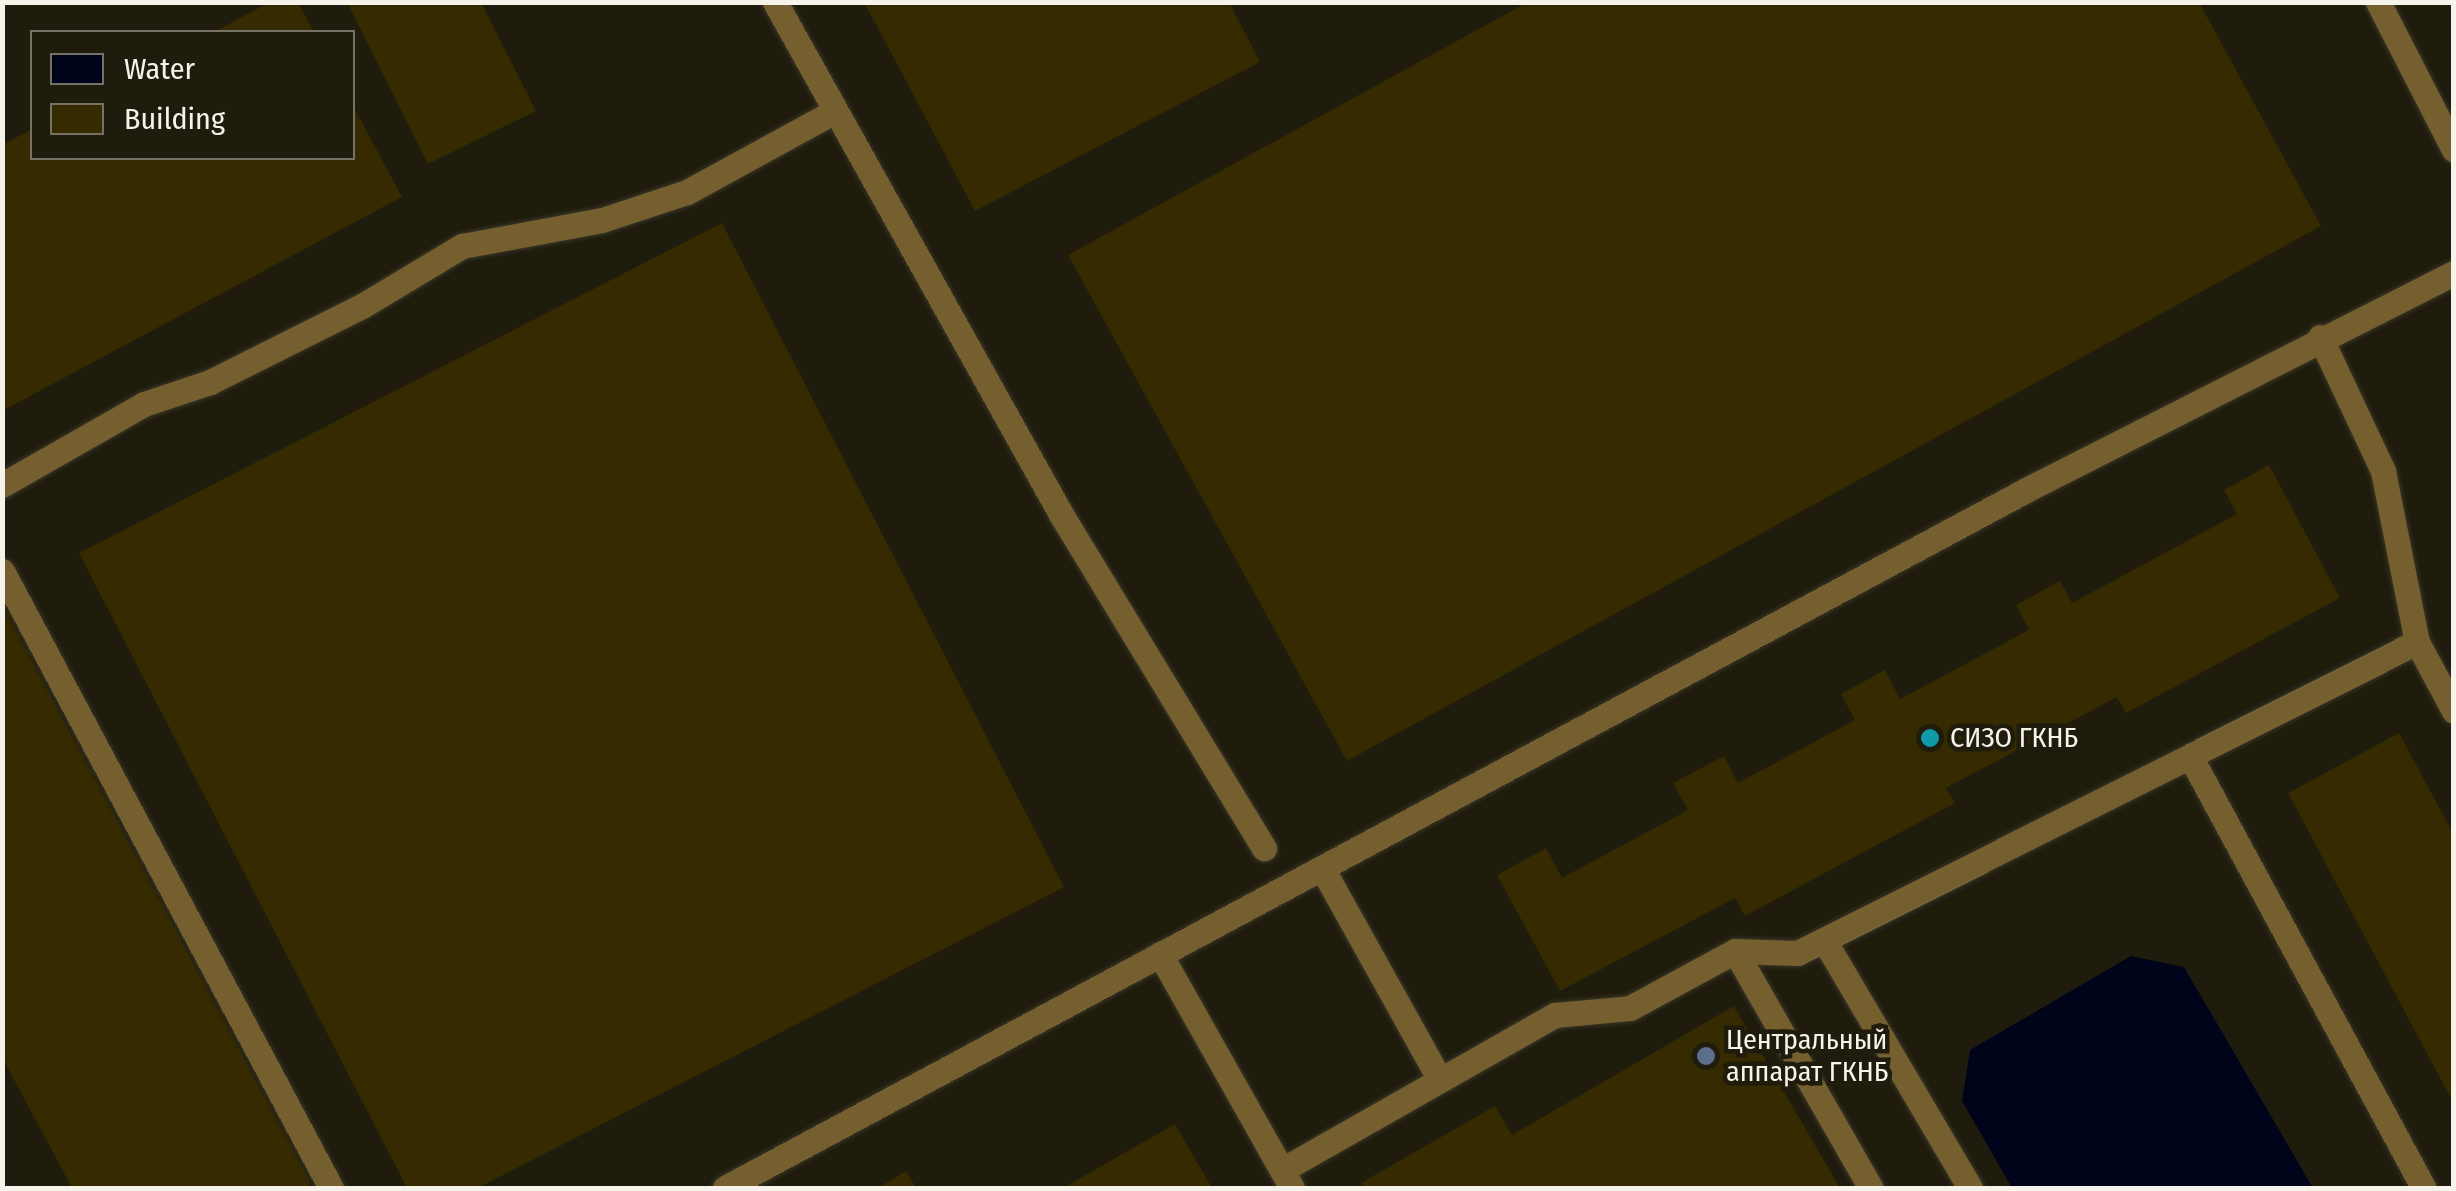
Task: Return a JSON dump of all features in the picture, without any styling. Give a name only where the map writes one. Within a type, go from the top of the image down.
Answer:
[{"type":"lane","points":[[775,2],[1062,516],[1264,848]]},
{"type":"lane","points":[[2378,2],[2454,150]]},
{"type":"lane","points":[[2,485],[144,404],[210,382],[362,306],[462,246],[602,220],[687,192],[836,110]]},
{"type":"lane","points":[[726,1188],[2320,337],[2454,273]]},
{"type":"lane","points":[[2320,337],[2383,471],[2417,642],[2454,711]]},
{"type":"lane","points":[[2,571],[331,1188]]},
{"type":"lane","points":[[1160,954],[1287,1179],[1439,1078],[1555,1015],[1630,1008],[1735,951],[1798,954],[2417,642]]},
{"type":"lane","points":[[2190,756],[2424,1188]]},
{"type":"lane","points":[[1322,868],[1439,1078]]},
{"type":"lane","points":[[1824,940],[1970,1188]]},
{"type":"lane","points":[[1735,951],[1871,1188]]},
{"type":"water","points":[[2131,956],[2184,967],[2313,1188],[2012,1188],[1962,1101],[1970,1050]]},
{"type":"building","points":[[270,2],[298,2],[313,30],[218,30]]},
{"type":"building","points":[[347,2],[481,2],[536,111],[428,164]]},
{"type":"building","points":[[864,2],[1229,2],[1260,62],[975,211]]},
{"type":"building","points":[[1528,2],[2199,2],[2321,226],[1347,761],[1068,255]]},
{"type":"building","points":[[355,110],[402,197],[2,411],[2,145],[30,130],[30,160],[355,160]]},
{"type":"building","points":[[722,223],[1064,887],[478,1188],[407,1188],[79,553]]},
{"type":"building","name":"СИЗО ГКНБ","points":[[2269,465],[2340,598],[2126,713],[2117,697],[1946,788],[1955,803],[1745,916],[1735,898],[1560,991],[1497,875],[1546,848],[1562,878],[1688,810],[1673,783],[1724,756],[1738,783],[1855,720],[1841,694],[1885,670],[1900,699],[2029,630],[2016,605],[2060,581],[2072,603],[2237,514],[2224,490]]},
{"type":"building","points":[[2,605],[311,1184],[303,1188],[72,1188],[2,1057]]},
{"type":"building","points":[[2399,733],[2454,835],[2454,1104],[2288,793]]},
{"type":"building","name":"Центральный аппарат ГКНБ","points":[[1734,1006],[1840,1188],[1365,1188],[1361,1183],[1495,1106],[1512,1135]]},
{"type":"building","points":[[1175,1124],[1212,1188],[1063,1188]]},
{"type":"building","points":[[906,1171],[916,1188],[878,1188]]},
{"type":"place","name":"СИЗО ГКНБ","points":[[1930,738]]},
{"type":"place","name":"Центральный аппарат ГКНБ","points":[[1706,1056]]}]
